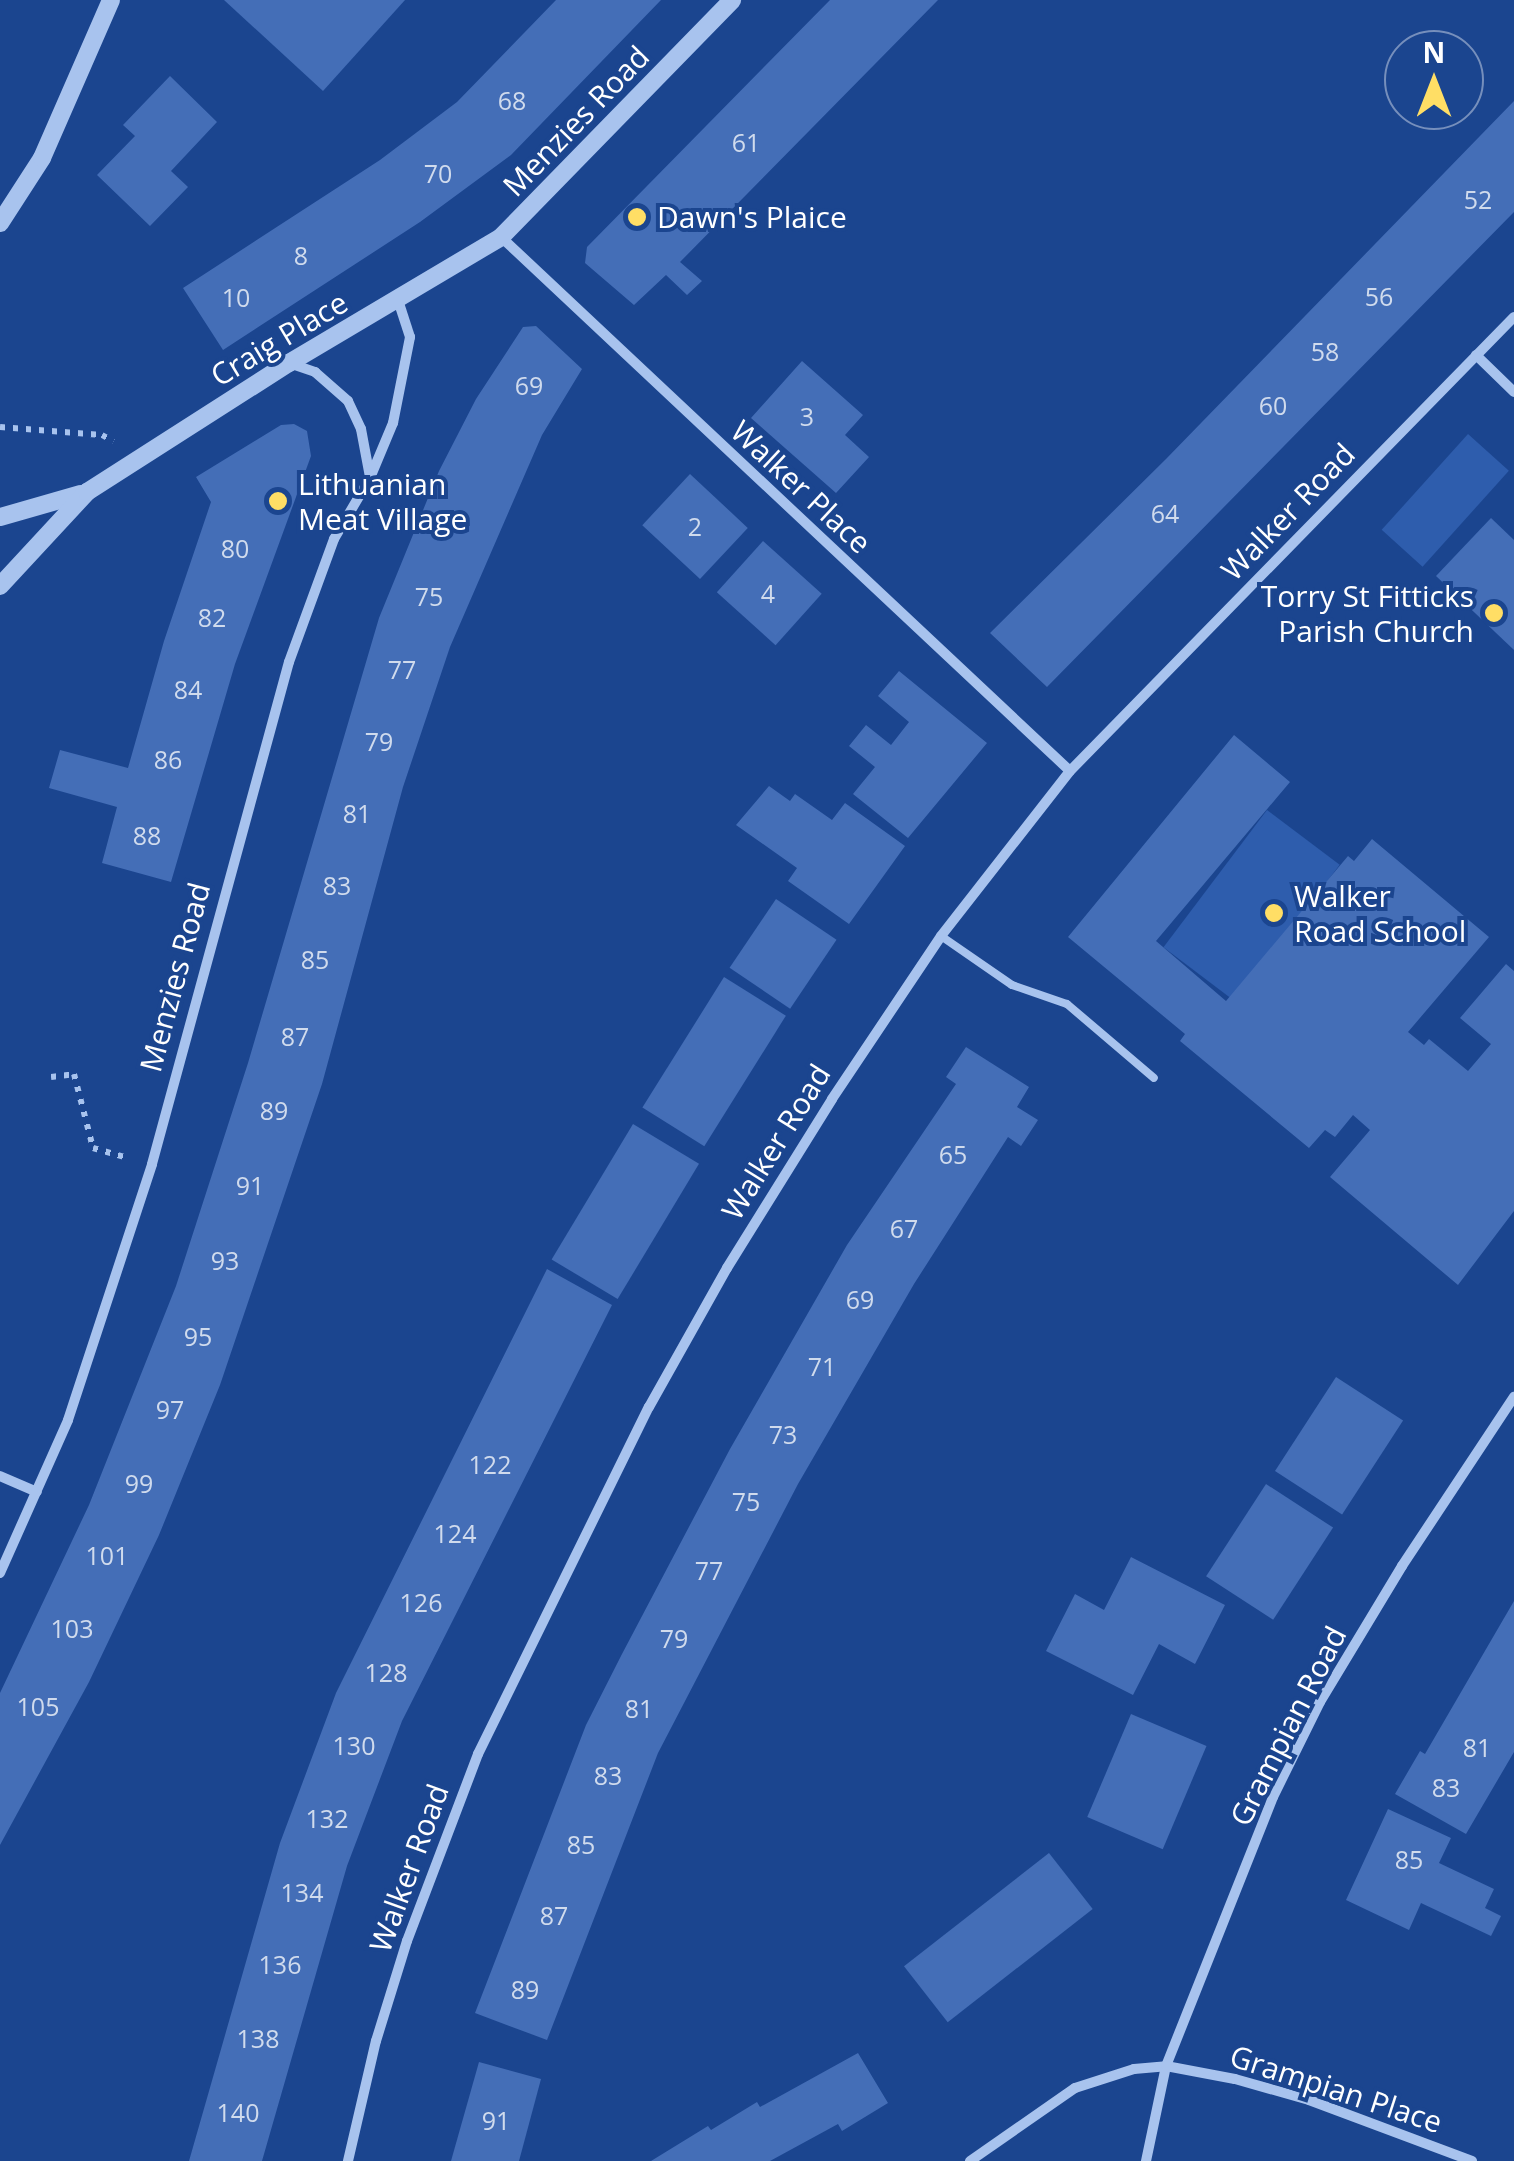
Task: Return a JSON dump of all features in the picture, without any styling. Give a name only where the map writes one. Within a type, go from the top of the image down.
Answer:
[{"type":"street","points":[[0,224],[42,158],[111,0]]},
{"type":"street","name":"Menzies Road","points":[[501,237],[732,0]]},
{"type":"street","name":"Craig Place","points":[[0,586],[87,492],[289,363],[398,302],[501,237]]},
{"type":"street","name":"Walker Place","points":[[501,237],[1070,770]]},
{"type":"street","name":"Menzies Road","points":[[0,1573],[68,1420],[152,1164],[289,662],[334,539],[370,478],[393,423],[410,337],[398,302]]},
{"type":"street","name":"Walker Road","points":[[348,2161],[376,2041],[407,1941],[478,1754],[649,1408],[727,1268],[941,936],[1070,770],[1514,317]]},
{"type":"street","points":[[1476,355],[1514,392]]},
{"type":"street","points":[[289,363],[315,372],[348,401],[361,429],[370,478]]},
{"type":"street","name":"Craig Place","points":[[0,518],[87,492]]},
{"type":"street","name":"Grampian Road","points":[[1146,2161],[1166,2066],[1273,1797],[1320,1702],[1402,1566],[1514,1397]]},
{"type":"street","points":[[0,1476],[37,1492]]},
{"type":"street","name":"Grampian Place","points":[[970,2161],[1075,2088],[1134,2069],[1166,2066],[1235,2079],[1309,2100],[1472,2161]]},
{"type":"lane","points":[[941,936],[1012,985],[1068,1004],[1154,1078]]},
{"type":"path","points":[[0,426],[102,434],[141,456]]},
{"type":"path","points":[[51,1077],[74,1074],[93,1148]]},
{"type":"shaded area","points":[[1468,434],[1509,471],[1423,567],[1382,530]]},
{"type":"shaded area","points":[[1267,810],[1340,865],[1236,1002],[1163,947]]},
{"type":"building","points":[[224,0],[405,0],[323,91]]},
{"type":"building","points":[[556,0],[661,0],[511,155],[420,222],[223,350],[183,288],[380,160],[457,102]]},
{"type":"building","points":[[830,0],[938,0],[680,262],[702,281],[687,295],[666,275],[634,305],[585,263],[587,247]]},
{"type":"building","points":[[170,76],[217,122],[171,171],[188,187],[150,226],[97,175],[135,136],[123,125]]},
{"type":"building","points":[[1514,101],[1514,212],[1047,687],[990,633],[1166,459]]},
{"type":"building","points":[[536,326],[582,369],[542,435],[450,647],[403,787],[322,1084],[220,1385],[159,1535],[89,1682],[0,1845],[0,1693],[89,1505],[176,1286],[248,1063],[379,618],[439,471],[476,399],[523,327]]},
{"type":"building","points":[[802,361],[863,415],[845,435],[869,457],[836,493],[751,418]]},
{"type":"building","points":[[294,424],[307,431],[311,456],[235,664],[171,882],[102,863],[117,807],[49,788],[60,750],[128,768],[164,641],[211,502],[196,477],[281,425]]},
{"type":"building","points":[[690,474],[748,528],[700,579],[642,525]]},
{"type":"building","name":"Torry St Fitticks Parish Church","points":[[1491,518],[1514,540],[1514,650],[1436,576]]},
{"type":"building","points":[[763,541],[822,594],[776,645],[717,592]]},
{"type":"building","points":[[899,671],[987,743],[908,838],[853,794],[875,767],[849,746],[866,725],[891,745],[909,722],[878,696]]},
{"type":"building","points":[[1234,735],[1290,782],[1156,941],[1226,1001],[1348,856],[1354,861],[1372,839],[1489,937],[1408,1032],[1424,1045],[1429,1039],[1468,1071],[1491,1044],[1460,1018],[1506,964],[1514,971],[1514,1211],[1458,1285],[1330,1177],[1370,1130],[1353,1115],[1335,1137],[1325,1130],[1309,1148],[1180,1041],[1185,1034],[1068,937]]},
{"type":"building","points":[[769,786],[790,801],[795,794],[832,820],[845,803],[905,846],[849,924],[788,881],[797,868],[736,825]]},
{"type":"building","points":[[776,899],[837,940],[790,1009],[730,968]]},
{"type":"building","points":[[724,977],[786,1016],[704,1146],[642,1108]]},
{"type":"building","points":[[966,1047],[1029,1087],[1017,1107],[1038,1120],[1021,1146],[1008,1137],[914,1284],[798,1484],[658,1753],[547,2040],[475,2013],[586,1725],[622,1654],[730,1449],[847,1245],[956,1084],[946,1077]]},
{"type":"building","points":[[633,1124],[699,1164],[618,1299],[552,1259]]},
{"type":"building","points":[[547,1269],[612,1305],[402,1721],[347,1866],[262,2161],[189,2161],[280,1843],[336,1693]]},
{"type":"building","points":[[1336,1377],[1403,1421],[1342,1515],[1275,1471]]},
{"type":"building","points":[[1266,1484],[1333,1528],[1273,1620],[1206,1576]]},
{"type":"building","points":[[1131,1557],[1225,1605],[1195,1664],[1159,1644],[1133,1695],[1046,1651],[1075,1594],[1104,1610]]},
{"type":"building","points":[[1514,1601],[1514,1752],[1466,1834],[1395,1794],[1420,1751],[1425,1754]]},
{"type":"building","points":[[1131,1714],[1206,1746],[1163,1849],[1087,1817]]},
{"type":"building","points":[[1388,1809],[1451,1838],[1439,1863],[1494,1889],[1485,1908],[1501,1916],[1491,1936],[1421,1903],[1409,1930],[1346,1900]]},
{"type":"building","points":[[1049,1853],[1093,1909],[948,2022],[904,1966]]},
{"type":"building","points":[[858,2053],[888,2103],[842,2131],[838,2124],[770,2161],[651,2161],[708,2126],[711,2130],[757,2102],[760,2107]]},
{"type":"building","points":[[479,2062],[541,2079],[519,2161],[451,2161]]},
{"type":"place","name":"Dawn's Plaice","points":[[637,217]]},
{"type":"place","name":"Lithuanian Meat Village","points":[[278,501]]},
{"type":"place","name":"Torry St Fitticks Parish Church","points":[[1494,613]]},
{"type":"place","name":"Walker Road School","points":[[1274,913]]}]
